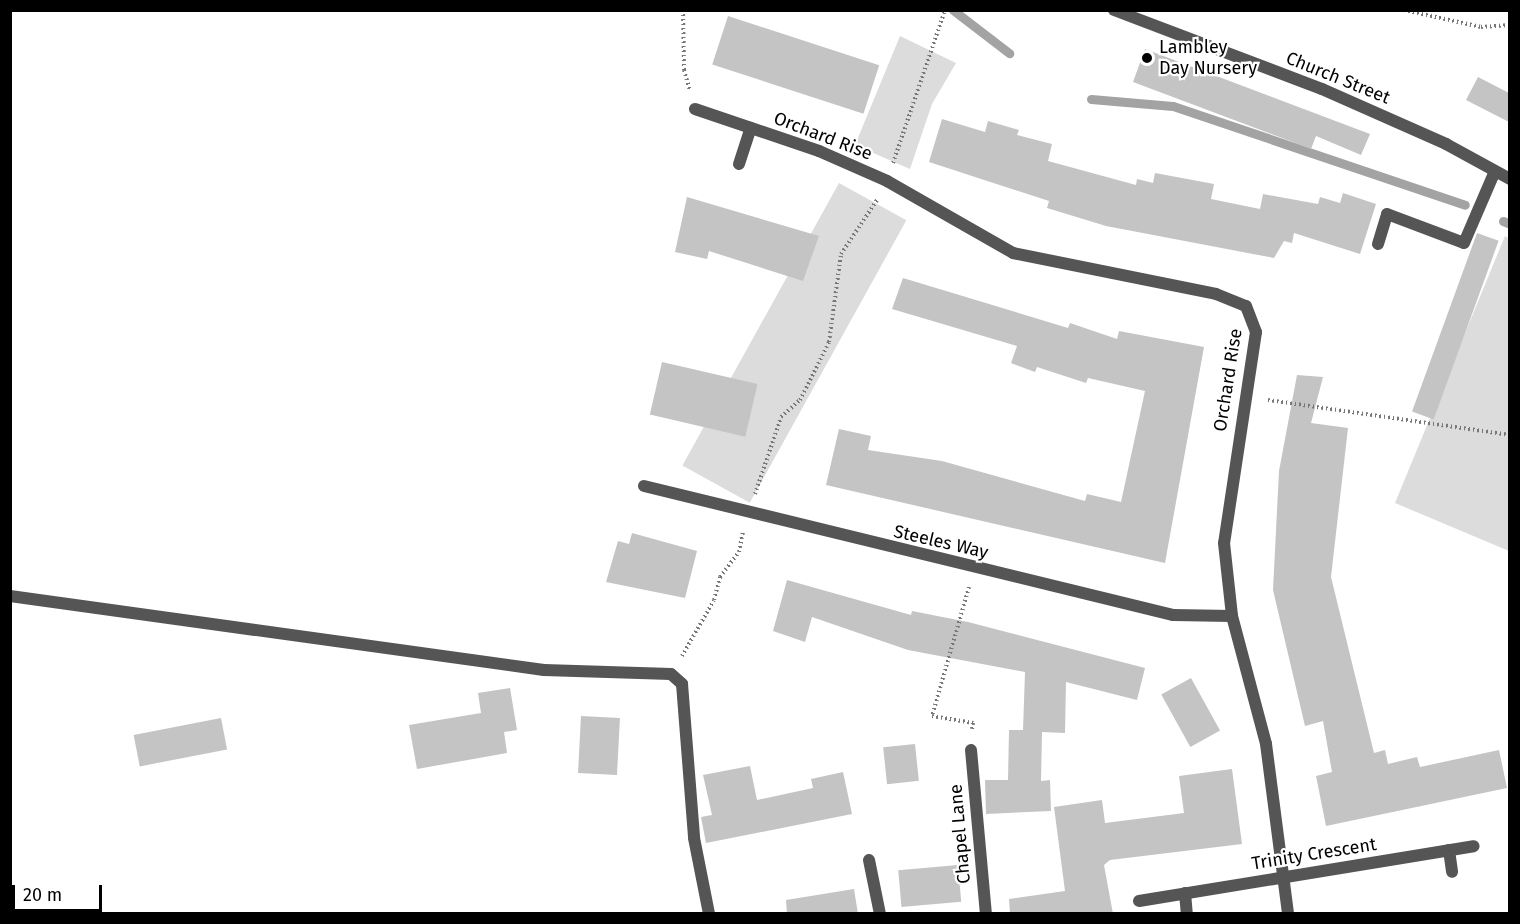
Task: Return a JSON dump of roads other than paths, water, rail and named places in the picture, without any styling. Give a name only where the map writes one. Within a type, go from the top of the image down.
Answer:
[{"type":"street","name":"Church Street","points":[[1114,10],[1322,89],[1509,179]]},
{"type":"street","name":"Orchard Rise","points":[[695,109],[751,128],[887,181],[1013,253],[1216,294],[1246,306],[1256,332],[1244,394],[1224,543],[1232,616],[1266,744],[1288,914]]},
{"type":"street","name":"Orchard Rise","points":[[739,164],[751,128]]},
{"type":"street","points":[[1378,244],[1387,214],[1464,243],[1495,171]]},
{"type":"street","name":"Steeles Way","points":[[644,486],[974,569],[1173,615],[1232,616]]},
{"type":"street","points":[[10,596],[544,670],[671,674],[681,684],[694,838],[709,914]]},
{"type":"street","name":"Chapel Lane","points":[[971,750],[986,914]]},
{"type":"street","name":"Trinity Crescent","points":[[1139,901],[1474,846]]},
{"type":"street","points":[[1449,850],[1452,872]]},
{"type":"street","points":[[869,861],[880,914]]},
{"type":"street","points":[[1185,893],[1187,914]]},
{"type":"waterway","points":[[953,10],[1009,53]]},
{"type":"waterway","points":[[1091,99],[1173,106],[1465,205]]},
{"type":"waterway","points":[[1503,221],[1510,224]]},
{"type":"place","name":"Lambley Day Nursery","points":[[1147,58]]}]
